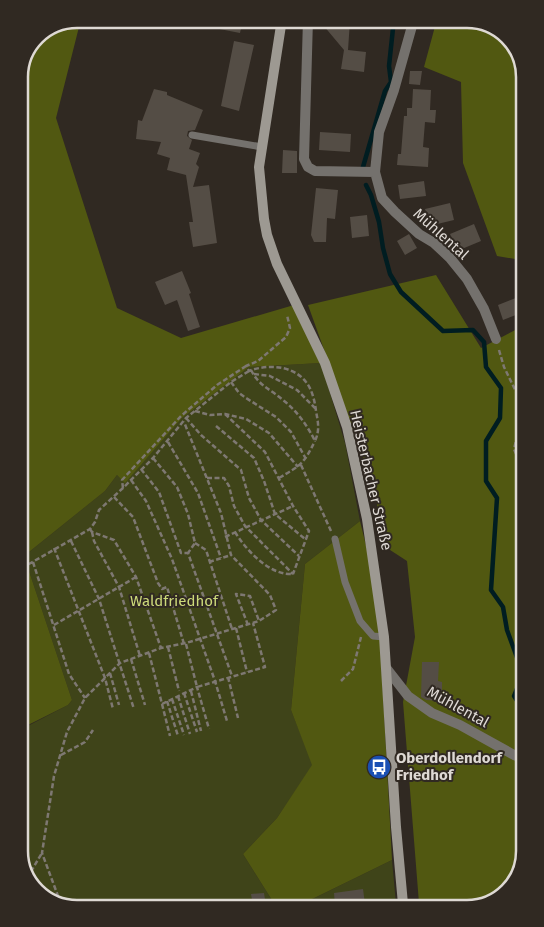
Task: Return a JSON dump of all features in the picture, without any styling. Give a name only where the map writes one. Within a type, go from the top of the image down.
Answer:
[{"type":"main road","name":"Heisterbacher Straße","points":[[281,28],[259,167],[264,218],[267,236],[277,264],[325,362],[347,427],[370,535],[387,669],[393,790],[403,900]]},
{"type":"street","points":[[308,28],[304,159],[308,166],[315,171],[375,172]]},
{"type":"street","name":"Mühlental","points":[[411,28],[394,90],[379,132],[375,172],[382,198],[419,234],[434,243],[450,258],[467,279],[484,308],[496,339]]},
{"type":"street","name":"Mühlental","points":[[387,669],[408,696],[432,713],[460,725],[516,756]]},
{"type":"lane","points":[[192,135],[262,147]]},
{"type":"lane","points":[[335,539],[345,582],[362,623],[373,636],[384,637]]},
{"type":"path","points":[[123,488],[122,480],[181,416],[216,385],[246,366],[258,361],[286,337],[290,328],[284,307]]},
{"type":"path","points":[[496,339],[504,367],[516,392]]},
{"type":"path","points":[[246,366],[259,383],[283,399],[296,412],[309,428],[315,441]]},
{"type":"path","points":[[28,565],[54,548],[91,530],[99,510],[153,458],[186,418],[231,382],[250,370],[270,367],[283,368],[297,373],[307,382],[316,409],[319,431],[306,459],[299,466],[279,478]]},
{"type":"path","points":[[254,374],[270,376],[297,390],[316,409]]},
{"type":"path","points":[[231,382],[246,398],[276,417],[290,432],[306,459]]},
{"type":"path","points":[[194,411],[210,415],[225,414],[246,419],[269,433],[299,466],[335,539]]},
{"type":"path","points":[[225,414],[265,452],[293,506],[309,531],[293,574]]},
{"type":"path","points":[[186,418],[201,435],[241,470],[249,498],[261,520],[299,556]]},
{"type":"path","points":[[32,870],[42,853],[54,776],[67,732],[85,698],[120,663],[161,648],[200,639],[259,621],[276,610],[270,595],[231,555],[220,514],[184,422]]},
{"type":"path","points":[[216,426],[254,458],[276,514],[305,539]]},
{"type":"path","points":[[516,441],[514,450],[516,455]]},
{"type":"path","points":[[168,442],[198,493],[221,558]]},
{"type":"path","points":[[153,458],[177,487],[188,514],[195,543],[206,550],[247,672]]},
{"type":"path","points":[[141,469],[159,492],[180,553],[188,553]]},
{"type":"path","points":[[207,478],[224,478],[229,486],[234,506],[245,526],[293,574]]},
{"type":"path","points":[[130,480],[146,501],[168,550],[215,681],[227,721]]},
{"type":"path","points":[[114,496],[133,517],[158,583],[162,589],[167,587],[209,729]]},
{"type":"path","points":[[225,537],[245,526],[293,506]]},
{"type":"path","points":[[91,530],[114,540],[136,577],[161,648]]},
{"type":"path","points":[[91,530],[94,540],[119,587],[140,656]]},
{"type":"path","points":[[235,532],[244,547],[256,558],[283,575],[293,574]]},
{"type":"path","points":[[71,541],[99,599],[134,709]]},
{"type":"path","points":[[188,553],[195,543]]},
{"type":"path","points":[[54,548],[105,678],[113,709]]},
{"type":"path","points":[[188,553],[217,633],[230,677],[238,718]]},
{"type":"path","points":[[209,562],[231,555]]},
{"type":"path","points":[[33,562],[69,674],[85,698]]},
{"type":"path","points":[[54,624],[136,577]]},
{"type":"path","points":[[248,624],[236,594],[250,596],[259,621]]},
{"type":"path","points":[[162,704],[197,687],[265,667],[253,623]]},
{"type":"path","points":[[341,681],[353,669],[359,651],[362,623]]},
{"type":"path","points":[[168,647],[179,690]]},
{"type":"path","points":[[149,653],[170,736]]},
{"type":"path","points":[[131,659],[145,705]]},
{"type":"path","points":[[110,673],[119,705]]},
{"type":"path","points":[[191,690],[201,731]]},
{"type":"path","points":[[184,693],[197,732]]},
{"type":"path","points":[[178,696],[190,734]]},
{"type":"path","points":[[172,699],[184,735]]},
{"type":"path","points":[[167,702],[178,736]]},
{"type":"path","points":[[60,756],[85,742],[93,730]]},
{"type":"path","points":[[42,853],[58,895]]},
{"type":"green space","points":[[67,28],[79,28],[56,118],[117,308],[181,338],[294,305],[321,363],[249,367],[182,418],[125,483],[117,475],[105,491],[28,553],[28,73],[31,58],[42,42],[49,36]]},
{"type":"green space","points":[[435,28],[477,28],[483,30],[495,36],[504,44],[514,61],[516,67],[516,259],[497,256],[463,163],[461,82],[424,67]]},
{"type":"green space","points":[[436,275],[481,348],[516,330],[516,857],[511,872],[504,883],[495,891],[480,898],[468,900],[419,900],[403,702],[415,637],[407,561],[387,548],[372,483],[308,305]]},
{"type":"green space","name":"Waldfriedhof","points":[[321,363],[345,443],[360,521],[305,564],[291,710],[313,765],[277,818],[243,854],[272,900],[67,899],[61,897],[49,891],[40,883],[29,863],[28,726],[68,705],[72,700],[28,568],[28,553],[105,491],[117,475],[125,482],[182,418],[249,367]]},
{"type":"green space","points":[[360,521],[371,566],[380,638],[392,860],[311,900],[272,900],[243,854],[277,818],[312,765],[291,710],[305,564]]},
{"type":"green space","points":[[28,568],[72,700],[68,705],[28,725]]},
{"type":"green space","points":[[392,860],[396,900],[311,900]]},
{"type":"building","points":[[214,28],[241,28],[240,33]]},
{"type":"building","points":[[326,28],[350,28],[348,50],[366,52],[364,72],[341,69],[344,50]]},
{"type":"building","points":[[234,41],[254,45],[239,111],[221,106]]},
{"type":"building","points":[[410,71],[422,71],[420,85],[409,84]]},
{"type":"building","points":[[154,89],[167,92],[167,95],[203,110],[195,130],[188,131],[187,136],[192,140],[189,149],[200,153],[196,164],[199,167],[193,187],[209,185],[217,243],[193,247],[189,222],[193,222],[186,175],[167,170],[170,158],[157,154],[161,142],[136,139],[138,120],[142,121]]},
{"type":"building","points":[[413,89],[431,90],[430,110],[436,110],[435,123],[425,122],[423,147],[429,148],[428,167],[397,165],[398,154],[401,154],[404,116],[407,116],[407,108],[412,108]]},
{"type":"building","points":[[320,132],[351,134],[350,152],[319,150]]},
{"type":"building","points":[[283,150],[297,151],[297,173],[282,173]]},
{"type":"building","points":[[424,181],[426,196],[400,199],[398,185]]},
{"type":"building","points":[[316,188],[338,190],[335,219],[327,218],[326,242],[314,242],[311,235]]},
{"type":"building","points":[[450,203],[454,220],[429,226],[425,209]]},
{"type":"building","points":[[367,215],[369,236],[352,238],[350,217]]},
{"type":"building","points":[[474,224],[481,241],[457,251],[450,234]]},
{"type":"building","points":[[409,234],[417,248],[405,255],[397,241]]},
{"type":"building","points":[[182,271],[191,293],[189,294],[200,327],[188,331],[177,300],[165,305],[155,282]]},
{"type":"building","points":[[516,298],[516,315],[503,320],[498,305]]},
{"type":"building","points":[[422,662],[439,662],[438,681],[442,682],[442,701],[426,700],[421,697]]},
{"type":"building","points":[[363,889],[364,900],[335,900],[334,893]]},
{"type":"building","points":[[264,893],[265,899],[252,899],[251,894]]},
{"type":"waterway","points":[[363,167],[385,91],[391,82],[389,66],[393,28]]},
{"type":"waterway","points":[[366,185],[379,222],[390,274],[401,292],[443,331],[473,330],[484,342],[486,367],[501,388],[500,418],[486,441],[486,481],[497,498],[491,590],[503,607],[507,630],[516,655]]},
{"type":"waterway","points":[[516,691],[514,696],[516,699]]},
{"type":"place","name":"Oberdollendorf Friedhof","points":[[379,767]]}]
